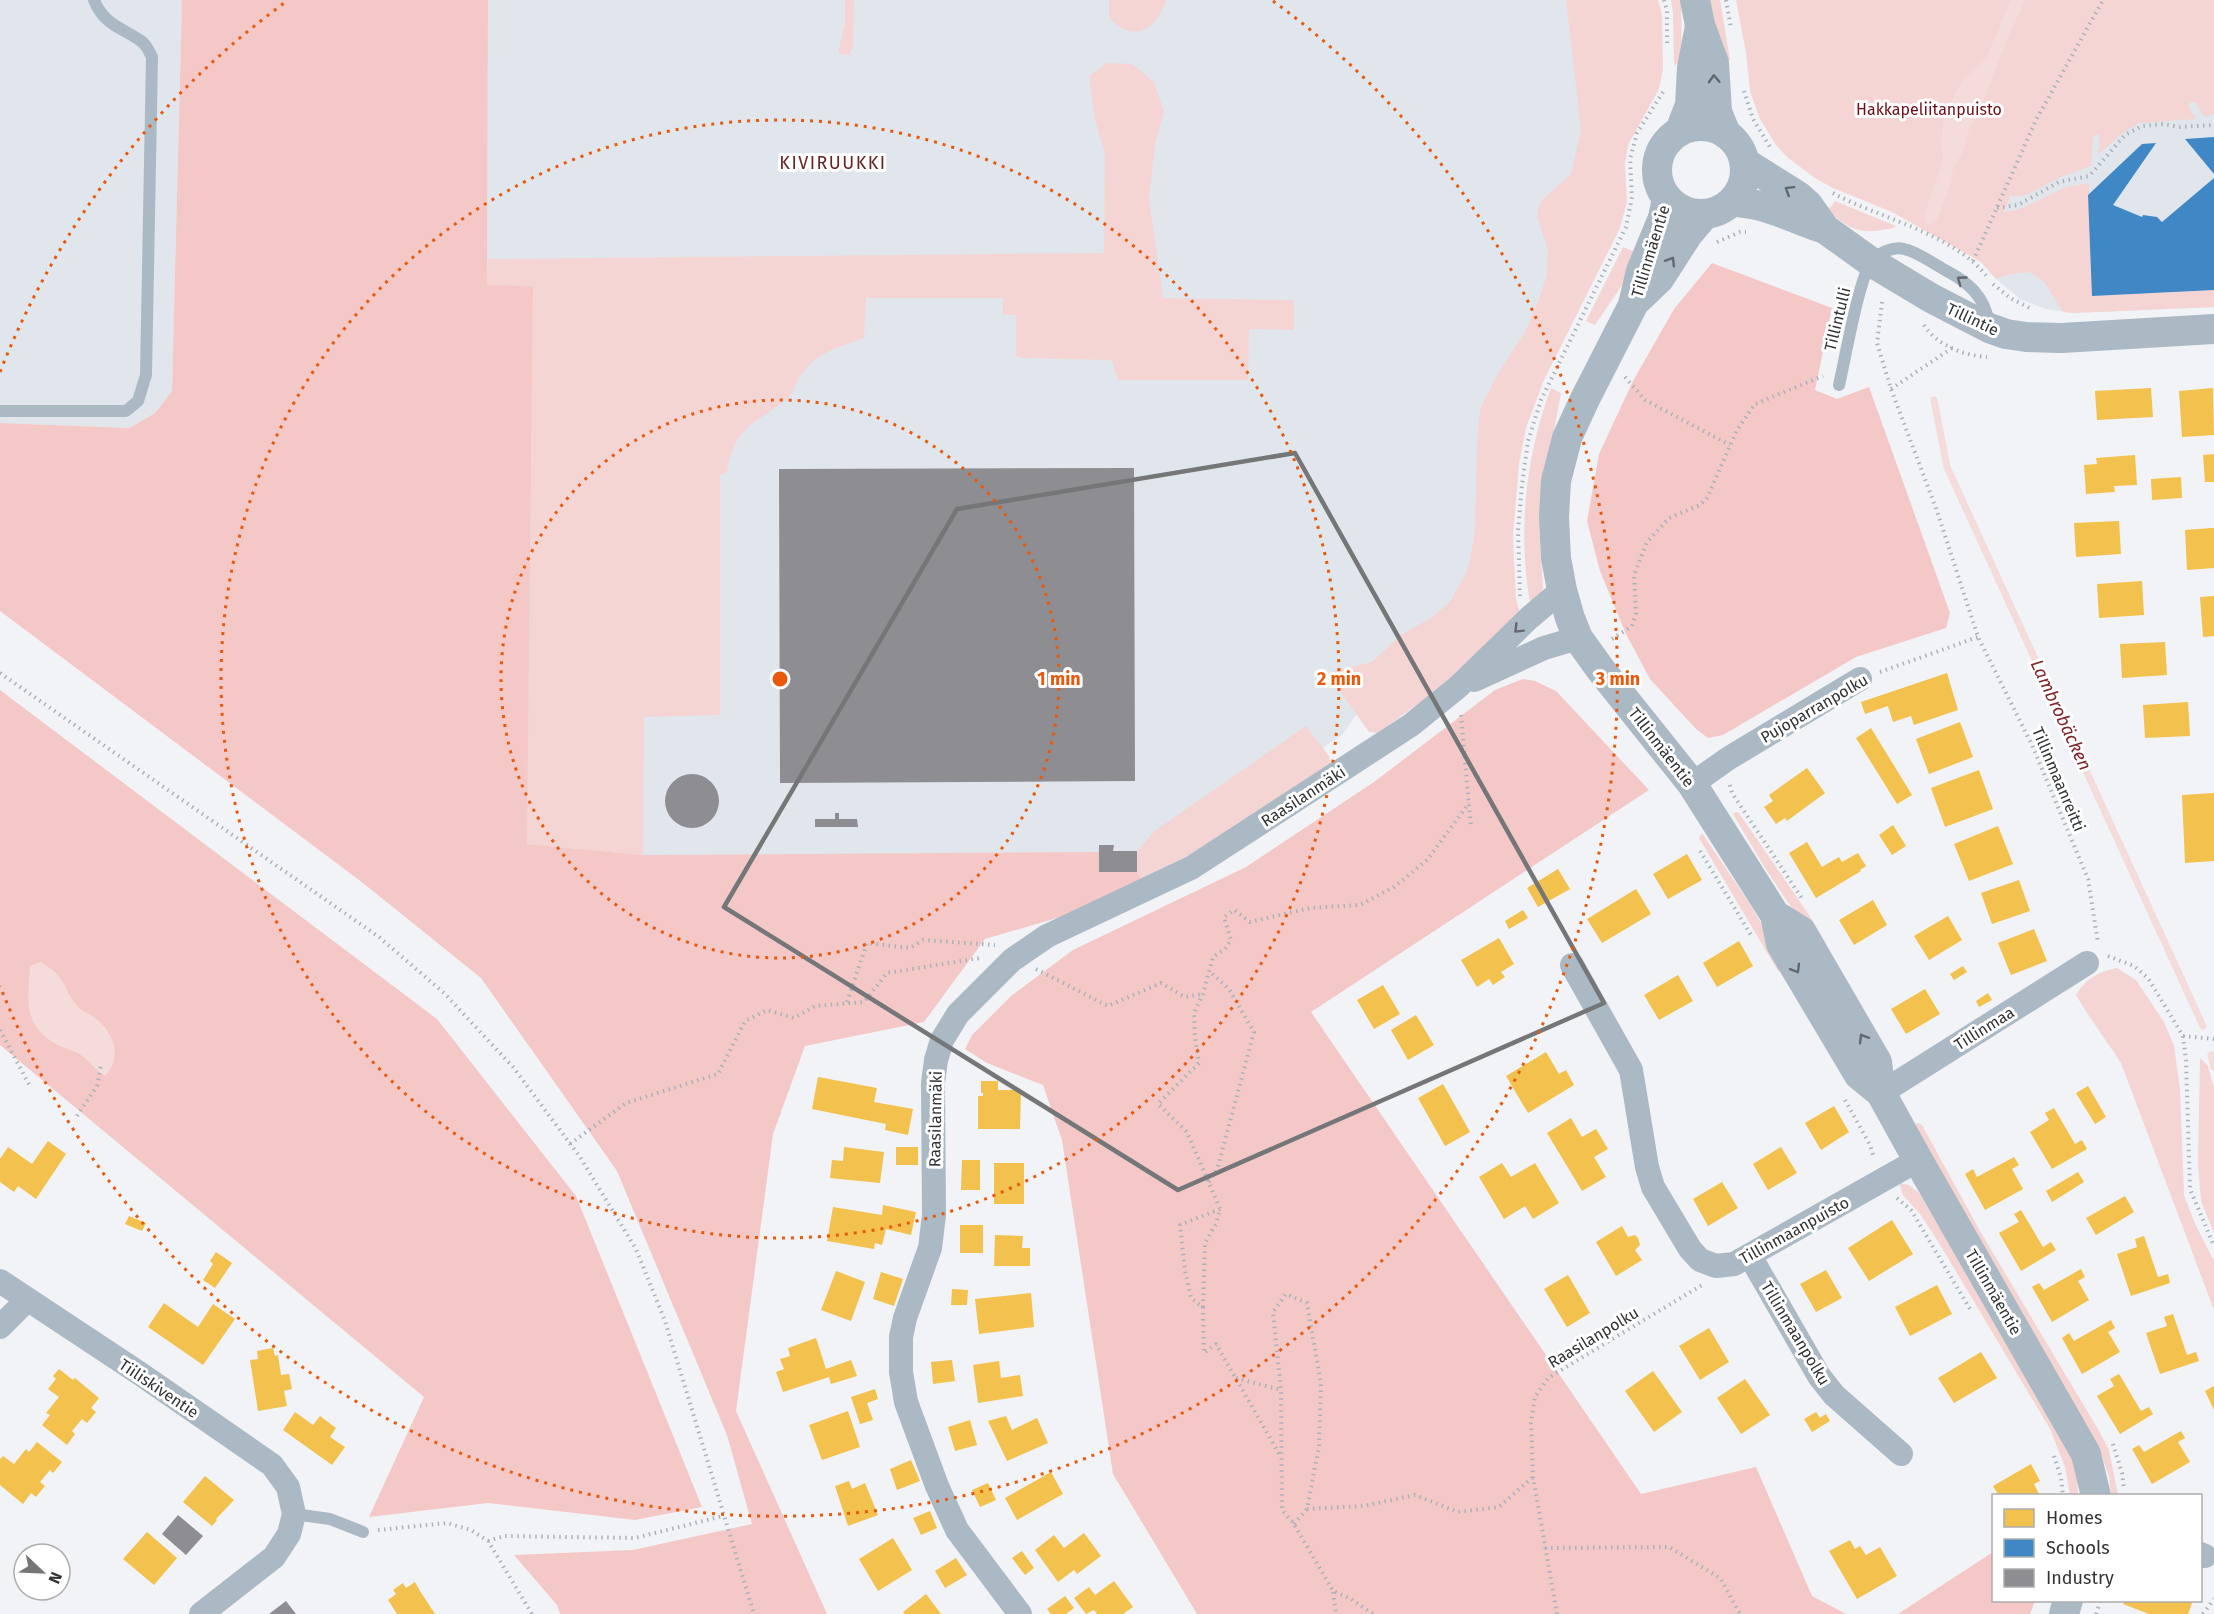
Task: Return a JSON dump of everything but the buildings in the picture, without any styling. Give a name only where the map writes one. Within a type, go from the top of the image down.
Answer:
[{"type":"street","points":[[1680,131],[1690,105],[1698,12]]},
{"type":"street","points":[[1698,12],[1714,63],[1718,111],[1726,134]]},
{"type":"street","points":[[1703,126],[1726,134],[1734,142],[1744,162],[1743,184],[1718,208],[1684,211],[1666,198],[1657,178],[1659,156],[1671,137],[1680,131],[1703,126]]},
{"type":"street","name":"Tillintie","points":[[1744,162],[1798,196],[1808,205],[1825,229]]},
{"type":"street","name":"Tillinmäentie","points":[[1666,198],[1663,218],[1641,271],[1633,305],[1567,438],[1556,481],[1554,518],[1556,558],[1562,590],[1578,638],[1692,784],[1775,915],[1801,931],[1877,1062],[1881,1093],[2086,1454],[2096,1494]]},
{"type":"street","name":"Tillintie","points":[[1718,208],[1749,202],[1825,229],[1911,287],[1989,328],[2006,334],[2044,338],[2214,329]]},
{"type":"street","name":"Tillinmäentie","points":[[1633,305],[1659,279],[1688,234],[1718,208]]},
{"type":"street","name":"Raasilanmäki","points":[[1020,1614],[957,1530],[937,1486],[906,1402],[900,1372],[903,1327],[930,1248],[934,1215],[933,1083],[942,1040],[958,1014],[1012,960],[1047,936],[1191,868],[1412,725],[1458,687],[1529,618],[1562,590]]},
{"type":"street","name":"Raasilanmäki","points":[[1458,687],[1544,648],[1578,638]]},
{"type":"street","name":"Pujoparranpolku","points":[[1692,784],[1721,763],[1860,679]]},
{"type":"street","name":"Tillinmaa","points":[[1881,1093],[2096,953]]},
{"type":"street","name":"Tillinmaanpuisto","points":[[1572,965],[1631,1070],[1647,1167],[1653,1187],[1684,1240],[1701,1260],[1716,1266],[1734,1264],[1918,1160]]},
{"type":"street","name":"Tillinmaanpolku","points":[[1750,1256],[1820,1376],[1834,1395],[1901,1454]]},
{"type":"street","name":"Tiiliskiventie","points":[[0,1281],[272,1465],[288,1487],[294,1515]]},
{"type":"street","points":[[0,1327],[27,1300]]},
{"type":"street","points":[[201,1614],[274,1557],[289,1534],[294,1515]]},
{"type":"lane","points":[[0,411],[126,411],[138,401],[146,375],[152,57],[144,42],[113,26],[98,9],[94,0]]},
{"type":"lane","name":"Tillintulli","points":[[1839,385],[1861,290],[1871,262]]},
{"type":"lane","points":[[294,1515],[330,1519],[363,1532]]},
{"type":"path","points":[[1664,0],[1667,10],[1668,53]]},
{"type":"path","points":[[1726,0],[1732,33]]},
{"type":"path","points":[[1973,261],[2036,120],[2103,0]]},
{"type":"path","points":[[1740,81],[1754,119],[1776,156]]},
{"type":"path","points":[[1520,597],[1518,531],[1528,441],[1541,400],[1626,227],[1632,196],[1630,159],[1637,133],[1668,85]]},
{"type":"path","points":[[1997,208],[2019,205],[2059,183],[2089,176],[2125,135],[2142,126],[2213,125]]},
{"type":"path","points":[[1832,192],[1908,224],[1973,261],[1995,286],[2010,298],[2030,308]]},
{"type":"path","points":[[1710,245],[1740,232],[1749,232]]},
{"type":"path","name":"Tillinmaanreitti","points":[[1882,302],[1876,343],[1891,389],[1937,511],[1978,637],[2032,745],[2088,879],[2096,953]]},
{"type":"path","points":[[1891,389],[1952,348]]},
{"type":"path","points":[[1611,640],[1632,626],[1636,613],[1634,575],[1647,542],[1670,518],[1700,505],[1707,498],[1737,430],[1755,404],[1843,368]]},
{"type":"path","points":[[1620,372],[1645,400],[1730,445]]},
{"type":"path","points":[[1608,634],[1616,648]]},
{"type":"path","name":"Pujoparranpolku","points":[[1860,679],[1978,637]]},
{"type":"path","points":[[0,673],[379,937],[444,993],[513,1066],[570,1144],[636,1249],[665,1321],[754,1614]]},
{"type":"path","points":[[1458,687],[1471,828]]},
{"type":"path","points":[[1721,763],[1728,774],[1732,793],[1807,905]]},
{"type":"path","points":[[1282,1458],[1216,1344],[1204,1353],[1205,1243],[1216,1224],[1220,1209],[1187,1132],[1158,1104],[1199,1063],[1194,1013],[1203,993],[1213,957],[1225,949],[1231,940],[1224,918],[1234,910],[1250,922],[1310,908],[1360,904],[1394,887],[1427,860],[1469,803]]},
{"type":"path","points":[[1695,842],[1756,945]]},
{"type":"path","points":[[847,1002],[867,943],[910,948],[923,940],[999,945],[991,951]]},
{"type":"path","points":[[2096,953],[2134,966],[2148,978],[2182,1036],[2186,1060],[2190,1189],[2214,1246]]},
{"type":"path","points":[[570,1144],[626,1103],[718,1074],[746,1021],[767,1010],[794,1018],[815,1005],[864,1002],[887,973],[983,957]]},
{"type":"path","points":[[1044,963],[1036,969],[1108,1006],[1161,983],[1185,997],[1203,993]]},
{"type":"path","points":[[1209,971],[1229,989],[1254,1032],[1217,1170],[1209,1182]]},
{"type":"path","points":[[0,1030],[31,1088]]},
{"type":"path","points":[[2182,1036],[2214,1039]]},
{"type":"path","points":[[77,1116],[97,1086],[101,1065]]},
{"type":"path","points":[[1843,1095],[1894,1196],[1911,1210],[1970,1310]]},
{"type":"path","points":[[1203,1307],[1191,1298],[1180,1225],[1220,1209]]},
{"type":"path","name":"Raasilanpolku","points":[[1557,1614],[1533,1477],[1531,1423],[1535,1397],[1548,1378],[1704,1284]]},
{"type":"path","points":[[1294,1524],[1307,1509],[1318,1447],[1321,1384],[1307,1303],[1286,1294],[1273,1312],[1281,1390],[1282,1510],[1294,1524],[1333,1591],[1336,1614]]},
{"type":"path","points":[[1235,1378],[1281,1390]]},
{"type":"path","points":[[2110,1440],[2116,1449],[2124,1494]]},
{"type":"path","points":[[2054,1453],[2063,1494]]},
{"type":"path","points":[[1307,1509],[1364,1506],[1415,1495],[1458,1512],[1499,1507],[1533,1477]]},
{"type":"path","points":[[488,1541],[504,1536],[635,1538],[723,1516]]},
{"type":"path","points":[[363,1532],[447,1522],[471,1530],[488,1541],[532,1614]]},
{"type":"path","points":[[1545,1548],[1669,1547],[1720,1578],[1740,1614]]},
{"type":"path","points":[[1333,1591],[1351,1599],[1372,1614]]},
{"type":"path","points":[[2203,1614],[2214,1599]]},
{"type":"highlighted area","points":[[1295,453],[1604,1003],[1178,1190],[724,907],[957,509]]},
{"type":"shaded area","points":[[0,0],[182,0],[172,391],[155,413],[129,428],[0,423]]},
{"type":"shaded area","points":[[182,0],[488,0],[487,285],[533,286],[527,844],[643,855],[1099,852],[1099,872],[1137,872],[1144,884],[1094,907],[985,939],[924,1022],[805,1046],[773,1134],[736,1411],[827,1614],[560,1614],[557,1605],[514,1555],[633,1550],[752,1524],[727,1435],[617,1171],[481,978],[363,883],[0,611],[0,423],[129,428],[155,413],[172,391]]},
{"type":"shaded area","points":[[488,0],[1600,0],[1615,71],[1512,424],[1499,609],[1356,715],[1343,734],[1139,875],[1137,872],[1099,872],[1099,853],[643,855],[527,844],[487,285]]},
{"type":"shaded area","points":[[2011,0],[2025,0],[1977,117],[1970,126],[1962,153],[1953,168],[1951,182],[1937,220],[1933,224],[1927,224],[1924,216],[1943,160],[1941,143],[1944,115],[1963,80],[1987,56]]},
{"type":"shaded area","points":[[2114,0],[2214,0],[2214,307],[2073,313],[2045,309],[2020,299],[1996,279],[1982,262],[2026,163]]},
{"type":"shaded area","points":[[1712,263],[1832,308],[1815,390],[1837,399],[1869,387],[1950,613],[1946,628],[1856,657],[1723,735],[1708,738],[1696,729],[1650,679],[1626,634],[1600,571],[1587,521],[1599,454],[1633,381],[1674,309]]},
{"type":"shaded area","points":[[1523,679],[1535,681],[1556,691],[1649,790],[1311,1012],[1641,1494],[1756,1467],[1812,1596],[1846,1614],[1197,1614],[1113,1474],[1062,1140],[1043,1085],[987,1063],[965,1049],[972,1035],[1011,996],[1073,950],[1246,867],[1374,782],[1495,690]]},
{"type":"shaded area","points":[[0,690],[437,1019],[576,1196],[702,1507],[635,1520],[488,1503],[369,1517],[424,1397],[0,1045]]},
{"type":"shaded area","points":[[40,962],[60,977],[78,1007],[101,1023],[111,1037],[115,1053],[114,1061],[105,1076],[81,1055],[48,1039],[33,1022],[28,991],[30,966]]},
{"type":"shaded area","points":[[1992,1553],[1992,1602],[2035,1602],[2030,1614],[1898,1614]]},
{"type":"green space","points":[[845,0],[854,0],[853,47],[849,54],[843,55],[838,52],[845,23]]},
{"type":"green space","points":[[1109,0],[1166,0],[1157,20],[1143,30],[1135,32],[1126,30],[1109,17]]},
{"type":"green space","points":[[1566,0],[1658,0],[1662,14],[1663,69],[1659,89],[1628,145],[1625,165],[1627,202],[1620,228],[1543,382],[1526,428],[1519,464],[1513,536],[1516,599],[1522,620],[1428,697],[1377,733],[1369,732],[1327,673],[1372,662],[1401,635],[1431,618],[1450,602],[1470,561],[1475,529],[1480,409],[1497,375],[1526,330],[1539,299],[1547,275],[1548,251],[1537,216],[1538,208],[1542,200],[1571,174],[1581,130]]},
{"type":"green space","points":[[1671,0],[1681,0],[1682,63],[1674,65],[1673,13]]},
{"type":"green space","points":[[1710,0],[1720,0],[1730,60],[1721,62]]},
{"type":"green space","name":"Hakkapeliitanpuisto","points":[[1736,0],[2214,0],[2214,114],[2205,117],[2196,102],[2189,103],[2190,110],[2197,119],[2139,123],[2120,135],[2098,155],[2100,133],[2093,136],[2091,166],[2059,178],[2023,196],[2011,196],[2004,212],[2018,210],[2066,187],[2089,183],[2093,296],[2214,290],[2214,307],[2063,312],[2044,282],[2030,272],[2011,274],[1996,279],[1981,262],[1892,212],[1833,188],[1815,178],[1787,157],[1776,145],[1759,117],[1750,91],[1746,53]]},
{"type":"green space","points":[[1107,63],[1132,64],[1154,82],[1164,112],[1155,144],[1149,199],[1163,298],[1294,300],[1294,330],[1249,329],[1248,380],[1118,380],[1112,361],[1108,360],[1016,356],[1016,315],[1003,315],[1003,298],[866,298],[864,338],[829,351],[815,360],[801,375],[787,399],[741,435],[730,457],[727,472],[720,475],[720,715],[644,717],[643,855],[527,844],[533,286],[487,285],[488,259],[1104,253],[1105,153],[1095,120],[1089,76]]},
{"type":"green space","points":[[1835,201],[1896,226],[1873,231],[1858,230],[1844,223],[1828,210]]},
{"type":"green space","points":[[1623,247],[1640,254],[1629,275],[1595,325],[1586,321]]},
{"type":"green space","points":[[1551,388],[1561,393],[1553,436],[1540,541],[1543,587],[1539,600],[1531,608],[1525,553],[1526,497],[1535,441]]},
{"type":"green space","points":[[1306,726],[1329,756],[1331,765],[1144,884],[1137,872],[1137,851],[1156,830]]},
{"type":"green space","points":[[1739,813],[1809,915],[1826,944],[1819,949],[1765,868],[1733,814]]},
{"type":"green space","points":[[1702,833],[1750,904],[1786,966],[1778,971],[1699,838]]},
{"type":"green space","points":[[2117,968],[2136,980],[2164,1022],[2174,1046],[2180,1089],[2184,1195],[2195,1224],[2214,1261],[2214,1310],[2121,1063],[2076,995],[2093,977]]},
{"type":"green space","points":[[2200,1058],[2208,1066],[2214,1088],[2214,1233],[2201,1201],[2198,1163]]},
{"type":"green space","points":[[1916,1124],[1922,1125],[1980,1231],[2099,1431],[2109,1450],[2118,1494],[2111,1494],[2109,1476],[2099,1449],[1929,1154]]},
{"type":"green space","points":[[1899,1183],[1909,1185],[1919,1193],[2070,1451],[2077,1475],[2078,1494],[2070,1494],[2065,1467],[2050,1429],[1939,1243],[1920,1214],[1903,1195]]},
{"type":"waterway","name":"Lambrobäcken","points":[[1934,400],[1947,467],[2203,1026]]},
{"type":"waterway","name":"Lambrobäcken","points":[[2211,1055],[2214,1067]]},
{"type":"district","name":"KIVIRUUKKI","points":[[833,163]]}]
